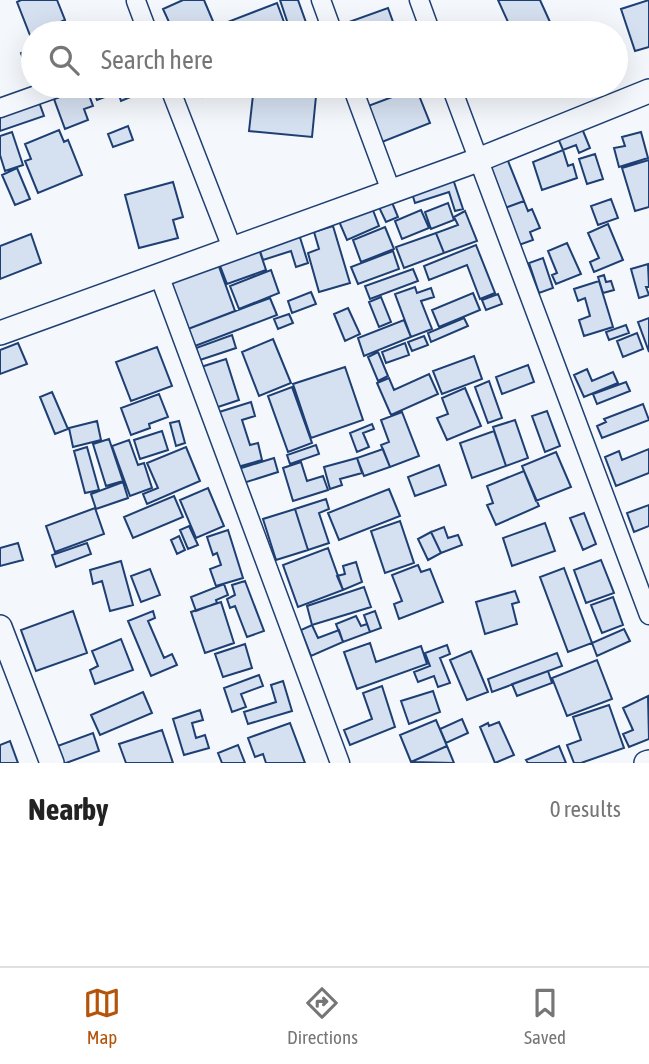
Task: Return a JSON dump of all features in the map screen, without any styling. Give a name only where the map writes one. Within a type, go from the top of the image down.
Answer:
[{"type":"street","points":[[321,0],[329,21]]},
{"type":"street","points":[[419,0],[427,21]]},
{"type":"street","points":[[136,1],[144,21]]},
{"type":"street","points":[[0,332],[478,160],[649,91]]},
{"type":"street","points":[[0,108],[28,98]]},
{"type":"street","points":[[174,98],[232,248]]},
{"type":"street","points":[[356,98],[391,191]]},
{"type":"street","points":[[455,98],[649,615]]},
{"type":"street","points":[[159,275],[340,763]]},
{"type":"street","points":[[0,627],[52,763]]},
{"type":"building","points":[[57,0],[65,20],[24,21],[17,2]]},
{"type":"building","points":[[183,0],[204,0],[213,21],[168,21],[163,9]]},
{"type":"building","points":[[280,0],[298,0],[305,21],[287,21]]},
{"type":"building","points":[[498,0],[540,0],[550,21],[508,21]]},
{"type":"building","points":[[649,0],[649,47],[635,51],[628,21],[625,21],[621,9]]},
{"type":"building","points":[[277,3],[284,21],[230,21]]},
{"type":"building","points":[[388,8],[393,21],[352,21]]},
{"type":"building","points":[[90,98],[93,106],[84,109],[88,120],[65,129],[54,99]]},
{"type":"building","points":[[253,98],[316,98],[312,137],[249,131]]},
{"type":"building","points":[[389,98],[420,98],[430,123],[382,142],[368,106]]},
{"type":"building","points":[[39,102],[44,116],[0,131],[0,116]]},
{"type":"building","points":[[128,126],[133,140],[113,147],[108,134]]},
{"type":"building","points":[[581,126],[590,148],[579,153],[576,145],[563,150],[557,136]]},
{"type":"building","points":[[59,130],[64,142],[68,140],[82,175],[38,193],[25,161],[31,159],[25,144]]},
{"type":"building","points":[[12,132],[23,165],[5,171],[0,155],[0,136]]},
{"type":"building","points":[[641,132],[648,158],[619,167],[614,148],[625,146],[622,137]]},
{"type":"building","points":[[563,150],[568,166],[573,164],[577,178],[542,190],[533,162]]},
{"type":"building","points":[[595,154],[603,179],[587,184],[579,159]]},
{"type":"building","points":[[506,156],[524,201],[505,208],[488,163]]},
{"type":"building","points":[[649,160],[649,207],[635,211],[622,168]]},
{"type":"building","points":[[17,168],[30,199],[15,205],[2,175]]},
{"type":"building","points":[[452,176],[463,209],[455,211],[449,192],[415,203],[411,190]]},
{"type":"building","points":[[173,182],[183,217],[173,220],[178,238],[139,248],[125,195]]},
{"type":"building","points":[[611,199],[618,218],[598,225],[591,206]]},
{"type":"building","points":[[391,200],[398,217],[386,222],[378,205]]},
{"type":"building","points":[[524,201],[528,211],[532,209],[540,228],[530,232],[533,240],[519,245],[505,208]]},
{"type":"building","points":[[448,203],[454,220],[431,229],[425,212]]},
{"type":"building","points":[[371,205],[379,226],[347,240],[338,219]]},
{"type":"building","points":[[421,210],[429,228],[402,239],[395,221]]},
{"type":"building","points":[[465,211],[477,241],[444,253],[436,233],[458,225],[454,217]]},
{"type":"building","points":[[608,224],[623,260],[594,272],[590,262],[599,258],[588,233]]},
{"type":"building","points":[[333,226],[350,283],[319,292],[308,253],[319,249],[314,232]]},
{"type":"building","points":[[385,227],[394,249],[361,262],[353,240]]},
{"type":"building","points":[[298,231],[308,263],[296,267],[291,251],[263,260],[258,245]]},
{"type":"building","points":[[436,233],[444,253],[404,268],[396,247]]},
{"type":"building","points":[[31,234],[41,263],[0,279],[0,246]]},
{"type":"building","points":[[567,243],[581,274],[556,284],[552,275],[557,273],[548,251]]},
{"type":"building","points":[[476,245],[495,293],[480,299],[467,265],[429,280],[424,266]]},
{"type":"building","points":[[259,249],[266,270],[227,284],[219,263]]},
{"type":"building","points":[[393,251],[399,269],[358,284],[351,267]]},
{"type":"building","points":[[543,258],[553,288],[539,293],[529,263]]},
{"type":"building","points":[[218,264],[235,311],[188,329],[171,281]]},
{"type":"building","points":[[648,264],[649,287],[646,287],[649,295],[639,298],[631,269]]},
{"type":"building","points":[[413,269],[418,281],[370,299],[365,286]]},
{"type":"building","points":[[271,270],[279,293],[239,309],[230,286]]},
{"type":"building","points":[[604,275],[606,282],[611,281],[614,290],[603,293],[598,277]]},
{"type":"building","points":[[599,281],[613,327],[584,336],[579,320],[590,316],[585,298],[578,301],[574,289]]},
{"type":"building","points":[[415,287],[417,293],[431,288],[434,297],[421,301],[432,329],[411,337],[395,294]]},
{"type":"building","points":[[311,292],[316,304],[292,313],[288,301]]},
{"type":"building","points":[[473,293],[480,310],[439,327],[432,310]]},
{"type":"building","points":[[498,294],[502,304],[486,310],[482,300]]},
{"type":"building","points":[[381,297],[391,322],[379,327],[369,302]]},
{"type":"building","points":[[270,298],[277,315],[195,346],[188,329]]},
{"type":"building","points":[[348,308],[360,334],[345,341],[334,314]]},
{"type":"building","points":[[289,314],[293,323],[278,329],[274,319]]},
{"type":"building","points":[[464,318],[468,326],[431,342],[428,333]]},
{"type":"building","points":[[649,318],[649,352],[638,322]]},
{"type":"building","points":[[404,320],[411,337],[364,356],[358,338]]},
{"type":"building","points":[[626,325],[629,333],[609,340],[606,332]]},
{"type":"building","points":[[637,333],[643,349],[623,357],[617,341]]},
{"type":"building","points":[[232,335],[236,348],[200,360],[196,348]]},
{"type":"building","points":[[424,336],[428,345],[412,351],[408,342]]},
{"type":"building","points":[[273,339],[291,383],[259,396],[242,352]]},
{"type":"building","points":[[18,343],[27,364],[0,374],[0,350]]},
{"type":"building","points":[[405,343],[409,355],[386,363],[382,352]]},
{"type":"building","points":[[157,347],[172,386],[131,401],[116,362]]},
{"type":"building","points":[[378,352],[388,376],[378,381],[368,357]]},
{"type":"building","points":[[474,356],[482,379],[442,394],[433,371]]},
{"type":"building","points":[[226,359],[239,400],[215,408],[201,367]]},
{"type":"building","points":[[528,365],[534,382],[502,394],[496,377]]},
{"type":"building","points":[[345,367],[363,420],[311,438],[293,384]]},
{"type":"building","points":[[587,369],[592,381],[613,372],[618,383],[584,397],[574,375]]},
{"type":"building","points":[[429,374],[438,394],[391,415],[377,383],[389,378],[394,390]]},
{"type":"building","points":[[489,381],[502,418],[488,423],[475,387]]},
{"type":"building","points":[[626,382],[630,391],[597,404],[593,394]]},
{"type":"building","points":[[292,387],[312,443],[288,452],[268,396]]},
{"type":"building","points":[[465,388],[481,426],[447,440],[437,418],[448,414],[442,398]]},
{"type":"building","points":[[52,392],[68,429],[55,434],[40,397]]},
{"type":"building","points":[[159,394],[168,417],[131,435],[121,408]]},
{"type":"building","points":[[251,402],[255,416],[242,420],[250,445],[258,443],[262,460],[234,468],[216,413]]},
{"type":"building","points":[[643,404],[649,420],[602,438],[597,426],[606,422],[604,419]]},
{"type":"building","points":[[547,411],[560,446],[545,452],[532,416]]},
{"type":"building","points":[[402,412],[419,456],[390,467],[381,445],[389,442],[381,420]]},
{"type":"building","points":[[515,420],[528,458],[506,466],[493,427]]},
{"type":"building","points":[[97,421],[101,440],[73,447],[69,428]]},
{"type":"building","points":[[179,421],[185,443],[176,446],[170,423]]},
{"type":"building","points":[[372,424],[374,429],[363,433],[369,447],[357,452],[350,433]]},
{"type":"building","points":[[162,431],[168,450],[140,459],[134,440]]},
{"type":"building","points":[[494,431],[506,466],[472,478],[460,443]]},
{"type":"building","points":[[109,439],[123,481],[106,486],[93,444]]},
{"type":"building","points":[[129,440],[138,465],[144,463],[152,488],[130,496],[112,446]]},
{"type":"building","points":[[316,445],[319,454],[290,464],[287,455]]},
{"type":"building","points":[[87,447],[99,490],[85,493],[74,451]]},
{"type":"building","points":[[186,447],[200,481],[147,504],[143,494],[158,488],[147,463]]},
{"type":"building","points":[[383,449],[390,467],[364,476],[357,458]]},
{"type":"building","points":[[649,449],[649,473],[616,486],[605,457],[619,451],[622,460]]},
{"type":"building","points":[[556,452],[571,487],[536,501],[522,466]]},
{"type":"building","points":[[274,458],[278,472],[240,484],[235,470]]},
{"type":"building","points":[[357,458],[362,473],[340,479],[342,485],[330,489],[324,467]]},
{"type":"building","points":[[301,462],[307,481],[323,476],[328,490],[293,501],[283,468]]},
{"type":"building","points":[[439,465],[446,485],[415,496],[408,477]]},
{"type":"building","points":[[524,471],[539,506],[496,525],[487,505],[493,503],[487,486]]},
{"type":"building","points":[[123,482],[128,498],[96,509],[91,494]]},
{"type":"building","points":[[208,488],[224,526],[196,538],[180,500]]},
{"type":"building","points":[[389,489],[400,516],[339,540],[328,513]]},
{"type":"building","points":[[174,496],[183,517],[133,538],[124,517]]},
{"type":"building","points":[[326,499],[329,509],[319,513],[329,543],[308,550],[295,509]]},
{"type":"building","points":[[649,505],[649,526],[634,532],[627,513]]},
{"type":"building","points":[[95,508],[104,534],[55,552],[46,526]]},
{"type":"building","points":[[295,509],[308,550],[276,560],[263,519]]},
{"type":"building","points":[[584,513],[596,544],[583,550],[570,518]]},
{"type":"building","points":[[400,521],[414,563],[385,573],[371,531]]},
{"type":"building","points":[[545,523],[555,551],[512,566],[503,538]]},
{"type":"building","points":[[189,526],[198,545],[188,549],[180,530]]},
{"type":"building","points":[[444,527],[448,538],[458,535],[462,545],[441,553],[431,532]]},
{"type":"building","points":[[228,530],[243,578],[216,586],[210,569],[221,565],[217,553],[213,555],[207,537]]},
{"type":"building","points":[[431,532],[441,553],[428,560],[418,539]]},
{"type":"building","points":[[179,536],[185,550],[177,554],[171,540]]},
{"type":"building","points":[[18,543],[23,560],[0,566],[0,548]]},
{"type":"building","points":[[87,543],[91,554],[56,567],[52,555]]},
{"type":"building","points":[[328,548],[343,590],[298,607],[283,565]]},
{"type":"building","points":[[601,560],[614,593],[586,603],[574,570]]},
{"type":"building","points":[[121,561],[133,605],[110,611],[102,581],[93,584],[90,570]]},
{"type":"building","points":[[356,562],[362,582],[343,590],[337,576],[345,574],[343,566]]},
{"type":"building","points":[[418,565],[421,572],[430,569],[443,602],[399,619],[394,604],[402,601],[392,575]]},
{"type":"building","points":[[564,568],[592,643],[568,652],[540,577]]},
{"type":"building","points":[[150,569],[160,595],[141,602],[131,576]]},
{"type":"building","points":[[245,581],[264,631],[247,637],[235,606],[230,608],[227,599],[235,595],[232,585]]},
{"type":"building","points":[[224,584],[228,595],[216,600],[217,603],[196,611],[191,597]]},
{"type":"building","points":[[364,587],[371,607],[312,625],[307,606]]},
{"type":"building","points":[[515,591],[519,602],[512,604],[517,624],[485,634],[476,602]]},
{"type":"building","points":[[613,597],[623,625],[602,633],[591,605]]},
{"type":"building","points":[[221,602],[234,643],[205,653],[191,612]]},
{"type":"building","points":[[73,611],[87,653],[36,671],[21,630]]},
{"type":"building","points":[[153,611],[155,618],[148,621],[164,658],[172,654],[177,665],[151,676],[128,621]]},
{"type":"building","points":[[375,611],[381,628],[370,632],[364,615]]},
{"type":"building","points":[[356,616],[361,626],[367,624],[370,632],[343,642],[336,624]]},
{"type":"building","points":[[312,625],[318,638],[339,630],[343,642],[311,656],[301,630]]},
{"type":"building","points":[[624,629],[630,641],[597,656],[592,643]]},
{"type":"building","points":[[121,639],[133,670],[95,684],[90,670],[98,666],[92,651]]},
{"type":"building","points":[[370,643],[376,662],[421,646],[427,664],[357,689],[344,652]]},
{"type":"building","points":[[245,644],[252,668],[223,677],[215,654]]},
{"type":"building","points":[[447,645],[450,654],[440,658],[450,683],[438,687],[434,676],[418,682],[414,672],[430,666],[425,653]]},
{"type":"building","points":[[471,651],[488,692],[467,700],[450,660]]},
{"type":"building","points":[[557,653],[562,666],[492,692],[488,679]]},
{"type":"building","points":[[597,660],[612,699],[567,716],[552,678]]},
{"type":"building","points":[[548,671],[552,683],[517,696],[512,684]]},
{"type":"building","points":[[259,675],[263,686],[241,694],[246,707],[232,712],[224,688]]},
{"type":"building","points":[[283,681],[292,711],[248,724],[244,712],[276,702],[271,685]]},
{"type":"building","points":[[382,686],[395,727],[350,745],[344,730],[372,719],[363,693]]},
{"type":"building","points":[[433,691],[440,712],[409,724],[401,701]]},
{"type":"building","points":[[143,692],[152,713],[100,735],[91,715]]},
{"type":"building","points":[[648,696],[649,739],[629,747],[623,734],[633,730],[623,708]]},
{"type":"building","points":[[609,705],[624,748],[574,763],[567,745],[581,740],[573,717]]},
{"type":"building","points":[[200,710],[203,720],[192,723],[196,738],[205,735],[209,748],[184,755],[173,719]]},
{"type":"building","points":[[462,719],[468,733],[446,743],[440,729]]},
{"type":"building","points":[[436,720],[447,746],[411,762],[400,735]]},
{"type":"building","points":[[499,722],[514,755],[495,763],[480,727]]},
{"type":"building","points":[[290,723],[305,763],[266,763],[263,754],[255,757],[248,738]]},
{"type":"building","points":[[162,730],[173,763],[126,763],[119,744]]},
{"type":"building","points":[[93,733],[99,751],[66,763],[58,763],[52,748]]},
{"type":"building","points":[[10,741],[18,763],[0,763],[0,745]]},
{"type":"building","points":[[238,745],[245,763],[222,763],[218,753]]},
{"type":"building","points":[[447,746],[454,763],[411,762]]},
{"type":"building","points":[[559,746],[566,763],[528,763],[526,760]]}]
